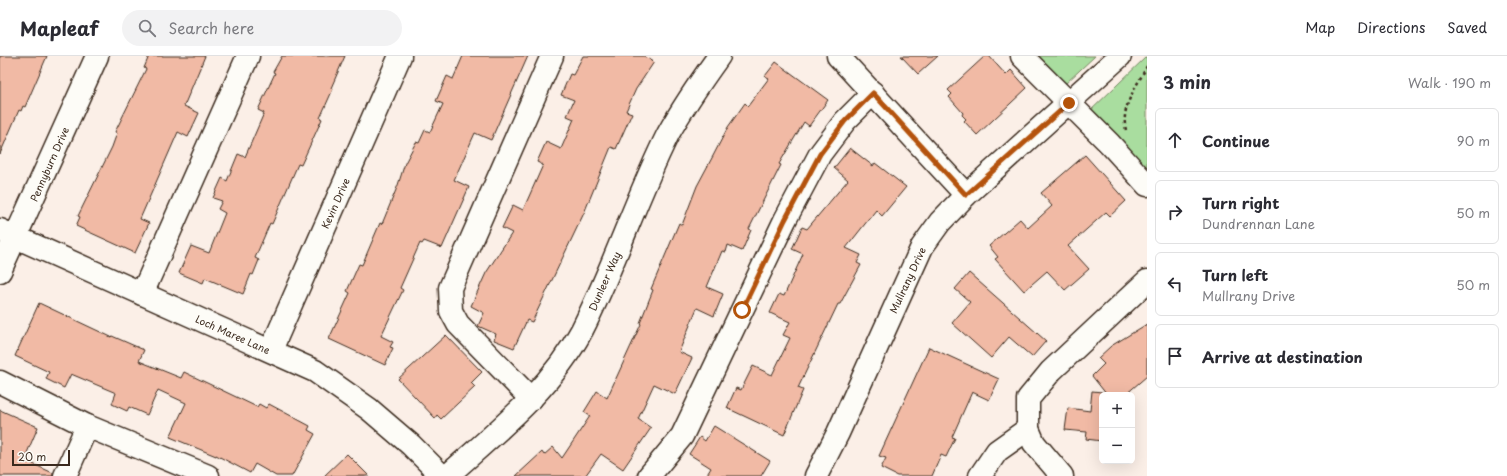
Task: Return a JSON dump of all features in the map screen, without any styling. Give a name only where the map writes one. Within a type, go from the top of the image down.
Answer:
[{"type":"street","name":"Pennyburn Drive","points":[[0,271],[8,234],[97,56]]},
{"type":"street","points":[[142,294],[248,56]]},
{"type":"street","name":"Kevin Drive","points":[[270,350],[400,56]]},
{"type":"street","points":[[531,399],[458,324],[451,311],[450,288],[552,56]]},
{"type":"street","name":"Dunleer Way","points":[[447,476],[531,399],[558,366],[581,331],[668,134],[696,88],[719,56]]},
{"type":"street","points":[[838,56],[966,195]]},
{"type":"street","points":[[1022,56],[1110,144],[1147,185]]},
{"type":"street","name":"Mullrany Drive","points":[[816,476],[838,433],[922,247],[940,222],[966,195],[1120,56]]},
{"type":"street","points":[[649,476],[682,436],[785,220],[820,154],[845,121],[873,93]]},
{"type":"street","name":"Loch Maree Lane","points":[[8,234],[315,371],[369,409],[411,445],[442,476]]},
{"type":"street","points":[[1062,476],[1034,443],[1028,429],[1028,399],[1050,371],[1147,281]]},
{"type":"street","points":[[0,382],[87,426],[208,476]]},
{"type":"street","points":[[65,476],[87,426]]},
{"type":"street","points":[[980,476],[997,451],[1028,429]]},
{"type":"path","points":[[1126,133],[1123,120],[1127,105],[1147,66]]},
{"type":"green space","points":[[1038,56],[1095,56],[1065,84]]},
{"type":"green space","points":[[1147,56],[1147,179],[1086,115]]},
{"type":"building","points":[[0,56],[47,56],[25,107],[23,106],[21,111],[19,110],[0,154]]},
{"type":"building","points":[[149,56],[205,56],[184,106],[199,113],[188,137],[178,132],[140,219],[149,223],[135,253],[76,226],[80,217],[78,216],[112,147],[117,133],[115,132],[146,69],[144,68]]},
{"type":"building","points":[[282,56],[345,56],[331,88],[333,89],[320,118],[322,119],[301,165],[298,164],[272,224],[270,223],[255,258],[259,260],[253,275],[251,274],[243,294],[205,278],[203,283],[179,273],[191,246],[209,253],[225,213],[218,209],[222,201],[213,198],[222,178],[227,181],[238,154],[245,157],[264,113],[258,110],[275,73],[273,72]]},
{"type":"building","points":[[463,56],[528,56],[491,140],[475,133],[454,180],[469,187],[442,248],[424,241],[422,244],[420,243],[400,288],[403,290],[381,336],[393,342],[390,347],[393,348],[385,365],[329,339],[350,293],[347,291],[359,264],[362,265],[380,223],[382,224],[398,185],[405,163],[416,142],[419,143],[425,130],[430,132],[443,104],[436,101],[447,76],[453,79]]},
{"type":"building","points":[[583,56],[644,56],[654,62],[636,89],[626,111],[632,113],[616,149],[611,147],[584,213],[532,322],[527,320],[514,348],[494,340],[496,334],[478,326],[484,313],[471,306],[486,273],[512,233],[502,228],[513,205],[523,210],[543,165],[537,162],[546,142],[561,149],[574,119],[567,116],[574,100],[561,95],[570,74],[573,75]]},
{"type":"building","points":[[901,56],[938,56],[918,74]]},
{"type":"building","points":[[985,56],[989,56],[1006,75],[1011,70],[1027,88],[977,135],[964,121],[966,119],[962,115],[963,113],[949,97],[952,94],[948,90]]},
{"type":"building","points":[[776,62],[828,100],[809,126],[804,122],[779,164],[781,165],[749,229],[751,230],[742,251],[728,245],[726,252],[722,251],[707,287],[723,294],[714,316],[697,308],[679,352],[692,358],[675,394],[654,384],[638,419],[651,428],[623,469],[601,454],[585,476],[516,476],[542,452],[544,455],[553,447],[562,458],[590,416],[584,412],[597,391],[607,398],[641,324],[640,323],[653,290],[651,289],[679,223],[682,225],[697,186],[728,127],[745,103],[748,106],[769,78],[765,76]]},
{"type":"building","points":[[850,148],[873,166],[875,163],[906,187],[882,216],[876,210],[846,248],[861,255],[857,263],[861,265],[840,304],[838,304],[798,388],[803,390],[784,435],[727,408],[736,388],[741,390],[753,366],[772,375],[790,338],[783,335],[790,322],[770,313],[779,294],[784,296],[803,254],[792,249],[802,227],[807,229],[848,180],[834,168]]},
{"type":"building","points":[[1085,155],[1126,201],[1110,216],[1106,212],[1068,246],[1089,269],[1065,290],[1047,271],[1024,291],[995,259],[998,257],[989,246],[1020,219],[1028,228],[1052,206],[1041,193]]},
{"type":"building","points":[[969,273],[1046,341],[1032,357],[1009,337],[991,358],[952,323],[970,302],[955,289]]},
{"type":"building","points":[[39,303],[111,337],[112,336],[144,350],[139,361],[181,378],[184,372],[257,407],[259,404],[266,408],[269,404],[310,426],[308,430],[315,434],[292,476],[276,476],[255,464],[250,473],[216,455],[170,437],[186,403],[158,390],[147,415],[129,407],[127,411],[112,404],[116,393],[71,374],[64,388],[46,379],[49,372],[15,356]]},
{"type":"building","points":[[1147,324],[1147,376],[1128,392],[1105,392],[1092,376],[1104,364],[1098,358],[1111,346]]},
{"type":"building","points":[[446,335],[482,372],[471,383],[475,387],[441,419],[437,415],[435,418],[398,379]]},
{"type":"building","points":[[929,347],[999,379],[989,400],[972,392],[952,437],[955,438],[946,457],[941,455],[932,476],[897,476],[881,468],[886,458],[879,456]]},
{"type":"building","points":[[1092,391],[1102,392],[1099,392],[1099,441],[1086,439],[1087,432],[1065,430],[1068,408],[1090,411]]},
{"type":"building","points":[[0,410],[38,427],[24,460],[53,473],[53,476],[0,476]]},
{"type":"building","points":[[714,426],[770,461],[761,476],[706,476],[711,468],[689,454],[700,437],[705,441]]},
{"type":"building","points":[[347,454],[369,476],[324,476]]},
{"type":"route","points":[[742,310],[785,220],[820,154],[845,121],[873,93],[966,195],[1069,103]]}]
